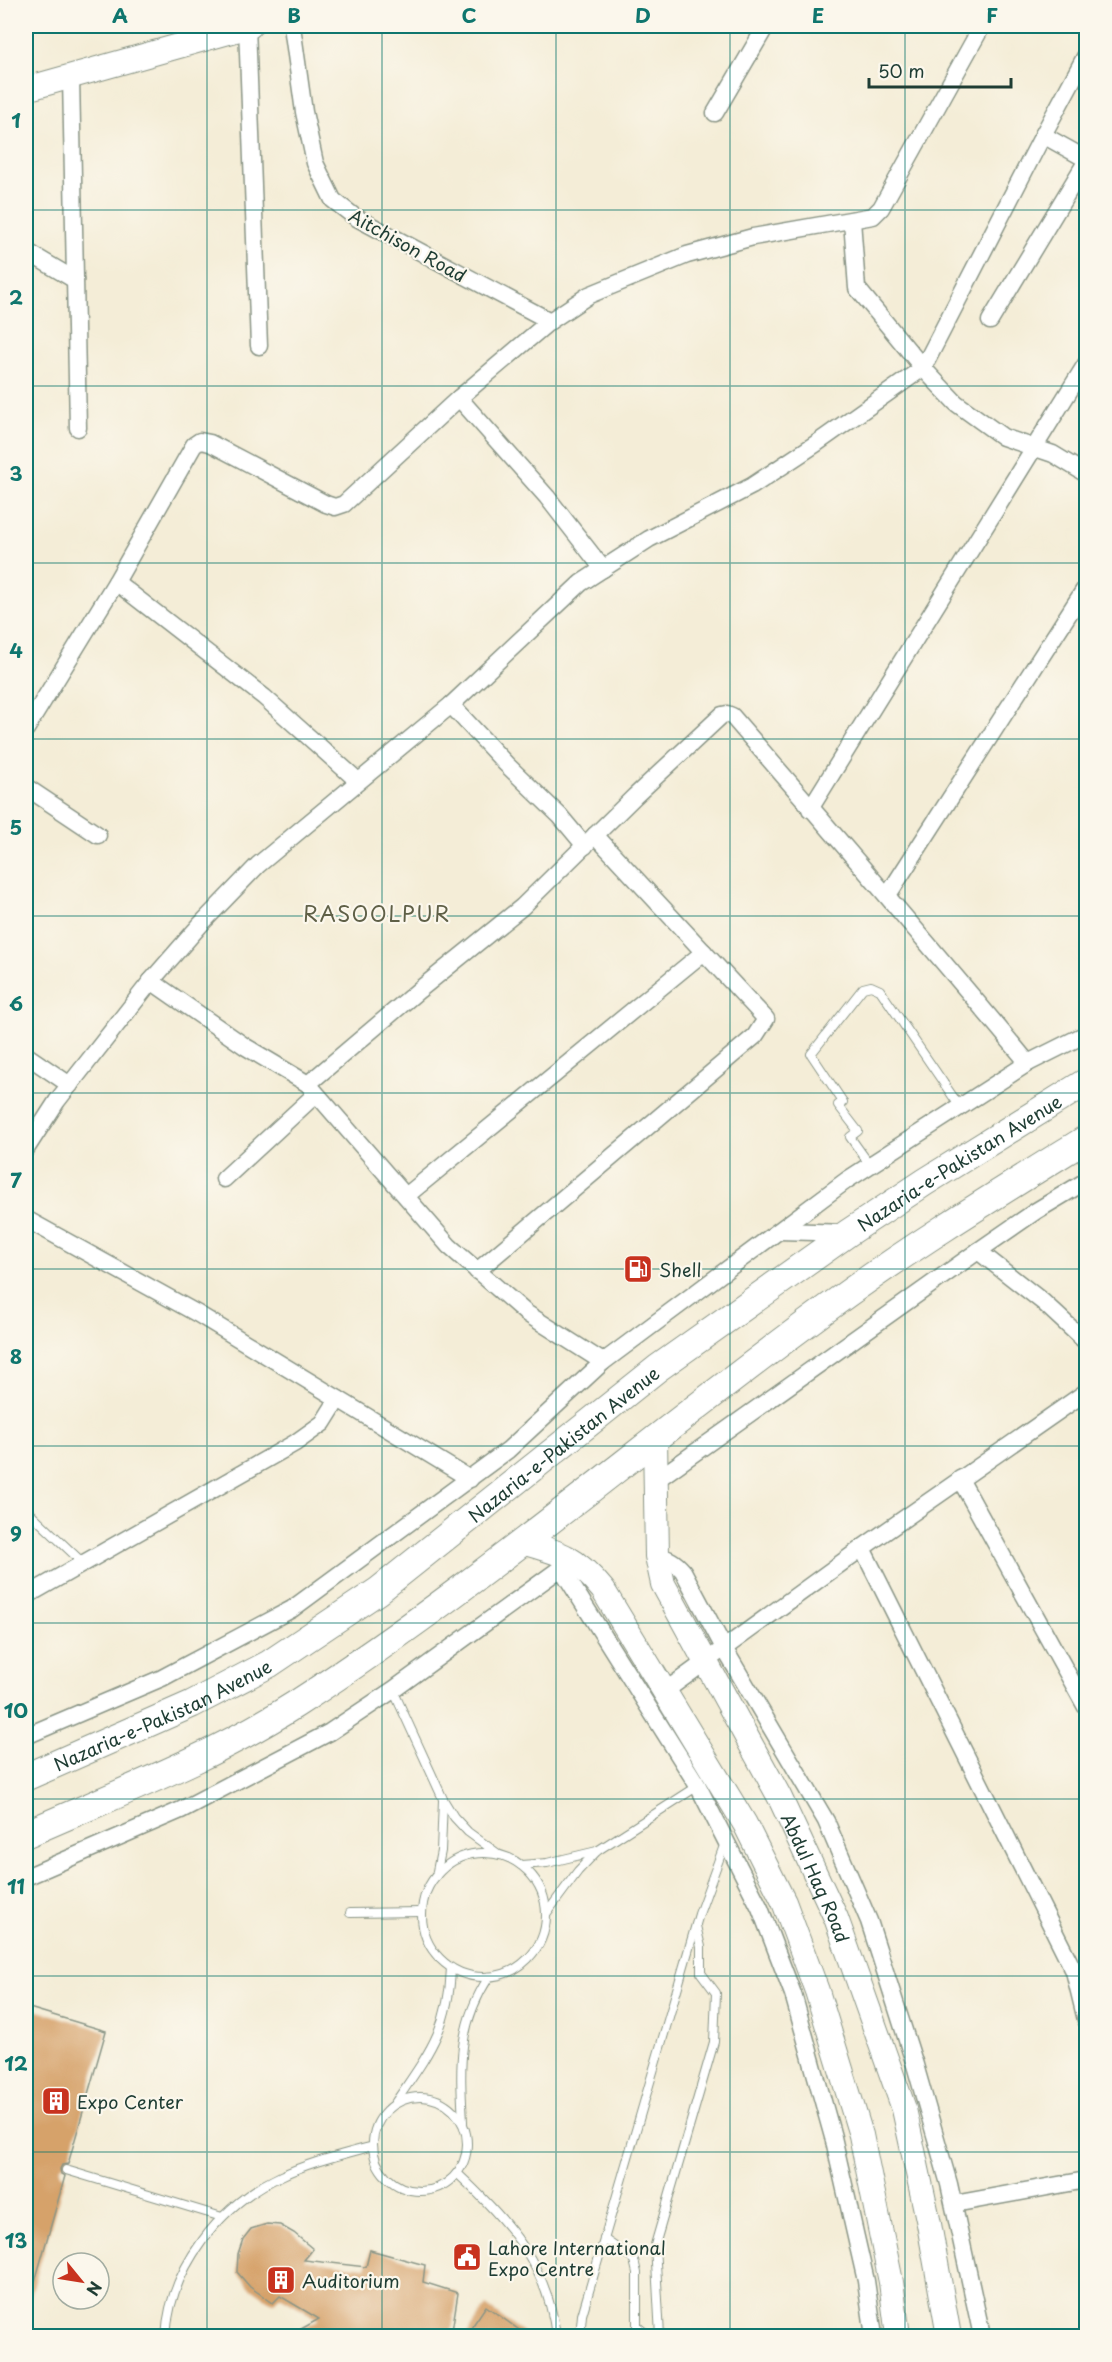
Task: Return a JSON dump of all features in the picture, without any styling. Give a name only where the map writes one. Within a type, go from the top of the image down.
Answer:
[{"type":"main road","points":[[26,89],[248,26]]},
{"type":"main road","name":"Nazaria-e-Pakistan Avenue","points":[[26,1777],[192,1704],[269,1664],[378,1591],[658,1368],[848,1233],[1086,1082]]},
{"type":"main road","points":[[26,1834],[214,1750],[294,1705],[407,1628],[830,1306],[953,1221],[1086,1139]]},
{"type":"main road","name":"Abdul Haq Road","points":[[655,1438],[657,1556],[663,1584],[715,1655],[840,1930],[904,2109],[929,2224],[949,2337]]},
{"type":"main road","name":"Abdul Haq Road","points":[[521,1542],[588,1572],[603,1590],[665,1691],[708,1782],[736,1832],[788,1913],[817,1991],[861,2135],[891,2282],[898,2337]]},
{"type":"street","points":[[248,26],[259,346]]},
{"type":"street","name":"Aitchison Road","points":[[292,26],[304,111],[315,163],[333,200],[354,217],[550,321]]},
{"type":"street","points":[[715,113],[766,26]]},
{"type":"street","points":[[26,729],[116,582],[194,445],[200,441],[210,443],[326,504],[335,507],[344,504],[459,398],[550,321],[589,295],[687,255],[753,237],[873,216],[880,208],[982,26]]},
{"type":"street","points":[[26,1149],[70,1086],[151,981],[201,924],[258,865],[451,705],[580,583],[649,539],[752,486],[818,443],[923,368],[1086,56]]},
{"type":"street","points":[[71,77],[78,428]]},
{"type":"street","points":[[990,321],[1086,160],[1043,135]]},
{"type":"street","points":[[852,220],[857,288],[923,368],[956,403],[1003,438],[1053,454],[1086,474]]},
{"type":"street","points":[[26,251],[75,280]]},
{"type":"street","points":[[810,809],[1086,364]]},
{"type":"street","points":[[459,398],[547,497],[603,569]]},
{"type":"street","points":[[116,582],[264,697],[358,781]]},
{"type":"street","points":[[888,895],[1086,587]]},
{"type":"street","points":[[451,705],[506,764],[560,816],[590,841],[704,952],[766,1019],[755,1036],[477,1271]]},
{"type":"street","points":[[224,1179],[312,1089],[419,990],[522,907],[722,715],[727,714],[732,716],[810,809],[888,895],[1028,1063]]},
{"type":"street","points":[[26,788],[98,835]]},
{"type":"street","points":[[406,1196],[704,952]]},
{"type":"street","points":[[151,981],[246,1047],[312,1089],[449,1246],[526,1313],[603,1362]]},
{"type":"street","points":[[26,1736],[162,1678],[292,1609],[533,1430],[603,1362],[870,1165],[1028,1063],[1086,1034]]},
{"type":"street","points":[[26,1055],[70,1086]]},
{"type":"street","points":[[655,1481],[978,1251],[1036,1211],[1086,1181]]},
{"type":"street","points":[[26,1219],[198,1314],[470,1479]]},
{"type":"street","points":[[780,1231],[848,1233]]},
{"type":"street","points":[[978,1251],[1043,1302],[1086,1341]]},
{"type":"street","points":[[665,1691],[862,1548],[1086,1392]]},
{"type":"street","points":[[26,1596],[295,1443],[323,1423],[338,1399]]},
{"type":"street","points":[[533,1430],[549,1453]]},
{"type":"street","points":[[960,1479],[1086,1707]]},
{"type":"street","points":[[862,1548],[1080,1971],[1086,2020]]},
{"type":"street","points":[[26,1877],[191,1805],[330,1732],[393,1690],[566,1563],[708,1782]]},
{"type":"street","points":[[715,1655],[826,1821],[869,1921],[915,2065],[954,2204],[982,2337]]},
{"type":"street","points":[[736,1832],[759,1908],[793,1994],[833,2137],[866,2281],[874,2337]]},
{"type":"street","points":[[954,2204],[1086,2180]]},
{"type":"lane","points":[[870,1165],[850,1137],[858,1131],[838,1105],[843,1102],[811,1054],[863,988],[867,986],[880,990],[960,1107]]},
{"type":"lane","points":[[26,1509],[83,1563]]},
{"type":"lane","points":[[393,1690],[443,1799],[454,1817],[484,1845],[521,1865],[541,1892],[546,1914]]},
{"type":"lane","points":[[443,1799],[441,1851],[436,1876],[424,1899],[422,1912],[426,1938],[441,1960],[451,1968],[462,1974],[489,1977],[511,1971],[529,1957],[541,1937],[546,1914],[578,1871],[597,1851],[708,1782]]},
{"type":"lane","points":[[580,2337],[582,2315],[696,1925],[736,1832]]},
{"type":"lane","points":[[521,1865],[547,1863],[597,1851]]},
{"type":"lane","points":[[436,1876],[451,1863],[469,1855],[480,1853],[502,1856]]},
{"type":"lane","points":[[350,1913],[422,1912]]},
{"type":"lane","points":[[604,2239],[634,2260],[637,2273],[637,2326],[644,2332],[660,2337],[655,2245],[714,2042],[716,1993],[699,1966],[701,1947],[696,1925]]},
{"type":"lane","points":[[451,1968],[449,2004],[440,2030],[422,2064],[378,2123],[372,2146],[380,2171],[399,2187],[412,2191],[437,2189],[458,2174],[465,2162],[468,2149],[463,2123],[461,2055],[465,2029],[476,1996],[489,1977]]},
{"type":"lane","points":[[393,2105],[405,2099],[432,2098],[445,2103],[463,2123]]},
{"type":"lane","points":[[166,2337],[173,2300],[184,2270],[201,2242],[222,2217],[249,2194],[279,2176],[309,2164],[372,2146]]},
{"type":"lane","points":[[66,2170],[222,2217]]},
{"type":"lane","points":[[458,2174],[490,2204],[514,2231],[533,2260],[547,2293],[556,2337]]},
{"type":"building","name":"Expo Center","points":[[26,2007],[106,2031],[68,2164],[62,2165],[60,2169],[61,2174],[65,2176],[30,2299],[26,2298]]},
{"type":"building","name":"Auditorium","points":[[267,2224],[280,2225],[313,2249],[304,2260],[366,2267],[370,2250],[425,2265],[423,2282],[458,2293],[451,2337],[287,2337],[319,2319],[280,2296],[273,2303],[250,2287],[237,2272],[238,2254],[243,2239],[251,2229]]},
{"type":"building","points":[[486,2306],[529,2337],[465,2337]]},
{"type":"place","name":"Shell","points":[[638,1269]]},
{"type":"place","name":"Expo Center","points":[[56,2101]]},
{"type":"place","name":"Lahore International Expo Centre","points":[[467,2257]]},
{"type":"place","name":"Auditorium","points":[[281,2280]]},
{"type":"district","name":"RASOOLPUR","points":[[377,913]]}]
